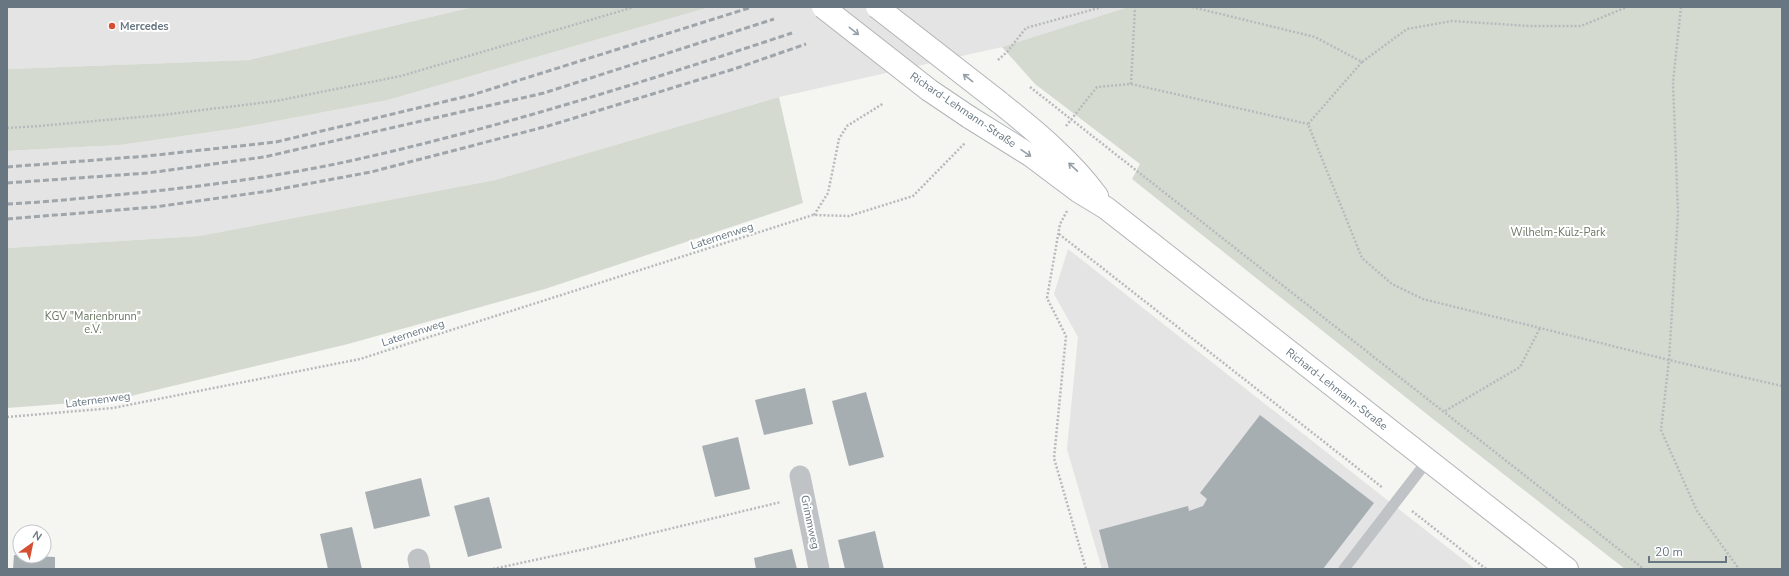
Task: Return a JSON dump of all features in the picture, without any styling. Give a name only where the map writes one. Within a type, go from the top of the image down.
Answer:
[{"type":"main road","name":"Richard-Lehmann-Straße","points":[[823,7],[929,90],[1030,156],[1078,191],[1106,208],[1567,569]]},
{"type":"main road","name":"Richard-Lehmann-Straße","points":[[877,7],[999,102],[1049,144],[1085,179],[1106,208]]},
{"type":"street","name":"Grimmweg","points":[[800,476],[819,569]]},
{"type":"lane","points":[[1344,569],[1428,460]]},
{"type":"path","points":[[7,128],[162,115],[284,99],[401,76],[634,7]]},
{"type":"path","points":[[998,60],[1007,52],[1026,28],[1102,7]]},
{"type":"path","points":[[1131,84],[1135,7]]},
{"type":"path","points":[[1192,7],[1315,37],[1362,62]]},
{"type":"path","points":[[1308,124],[1362,62],[1407,30],[1452,21],[1530,26],[1581,26],[1627,7]]},
{"type":"path","points":[[1681,7],[1673,82],[1678,213],[1669,360],[1661,430],[1696,511],[1739,569]]},
{"type":"path","points":[[1049,144],[1071,120],[1097,87],[1131,84],[1308,124]]},
{"type":"path","points":[[1030,87],[1143,174],[1644,569]]},
{"type":"path","points":[[813,216],[828,194],[839,139],[847,126],[884,103]]},
{"type":"path","name":"Laternenweg","points":[[7,417],[113,408],[360,358],[813,216],[849,216],[913,196],[975,121]]},
{"type":"path","points":[[1308,124],[1362,258],[1392,284],[1423,299],[1669,360],[1782,386]]},
{"type":"path","points":[[1078,191],[1060,224],[1047,298],[1066,336],[1054,458],[1086,569]]},
{"type":"path","points":[[1059,234],[1486,569]]},
{"type":"path","points":[[1445,412],[1520,367],[1540,328]]},
{"type":"path","points":[[493,569],[590,548],[804,496]]},
{"type":"shaded area","points":[[7,7],[473,7],[249,60],[7,69]]},
{"type":"shaded area","points":[[710,7],[1128,7],[1002,47],[779,97],[495,180],[199,236],[7,248],[7,151],[120,145],[239,128],[388,100]]},
{"type":"shaded area","points":[[1068,249],[1475,569],[1102,569],[1067,449],[1078,337],[1054,294]]},
{"type":"green space","points":[[473,7],[710,7],[388,100],[239,128],[120,145],[7,151],[7,69],[249,60]]},
{"type":"green space","name":"Wilhelm-Külz-Park","points":[[1128,7],[1782,7],[1782,569],[1625,569],[1433,419],[1132,179],[1140,164],[1035,84],[1002,47]]},
{"type":"green space","name":"KGV \"Marienbrunn\" e.V.","points":[[779,97],[803,203],[545,289],[348,344],[114,400],[7,408],[7,248],[199,236],[495,180]]},
{"type":"building","points":[[805,388],[813,424],[764,435],[755,400]]},
{"type":"building","points":[[866,392],[884,457],[849,466],[832,401]]},
{"type":"building","points":[[1260,415],[1374,503],[1323,569],[1109,569],[1099,530],[1188,506],[1189,511],[1203,506],[1207,499],[1200,493]]},
{"type":"building","points":[[738,437],[750,489],[715,497],[702,446]]},
{"type":"building","points":[[421,478],[430,516],[374,529],[365,492]]},
{"type":"building","points":[[489,497],[502,548],[468,557],[454,506]]},
{"type":"building","points":[[352,527],[362,569],[328,569],[320,534]]},
{"type":"building","points":[[875,531],[884,569],[845,569],[838,540]]},
{"type":"building","points":[[792,549],[797,569],[756,569],[754,558]]},
{"type":"building","points":[[52,557],[55,557],[55,569],[13,569],[13,564],[52,564]]},
{"type":"railway","points":[[7,167],[147,156],[276,142],[472,95],[752,7]]},
{"type":"railway","points":[[7,183],[148,173],[264,157],[544,93],[774,19]]},
{"type":"railway","points":[[7,204],[136,193],[195,186],[284,174],[372,156],[531,115],[688,67],[792,33]]},
{"type":"railway","points":[[7,219],[155,207],[269,191],[371,172],[548,126],[734,69],[806,44]]},
{"type":"place","name":"Mercedes","points":[[112,26]]}]
